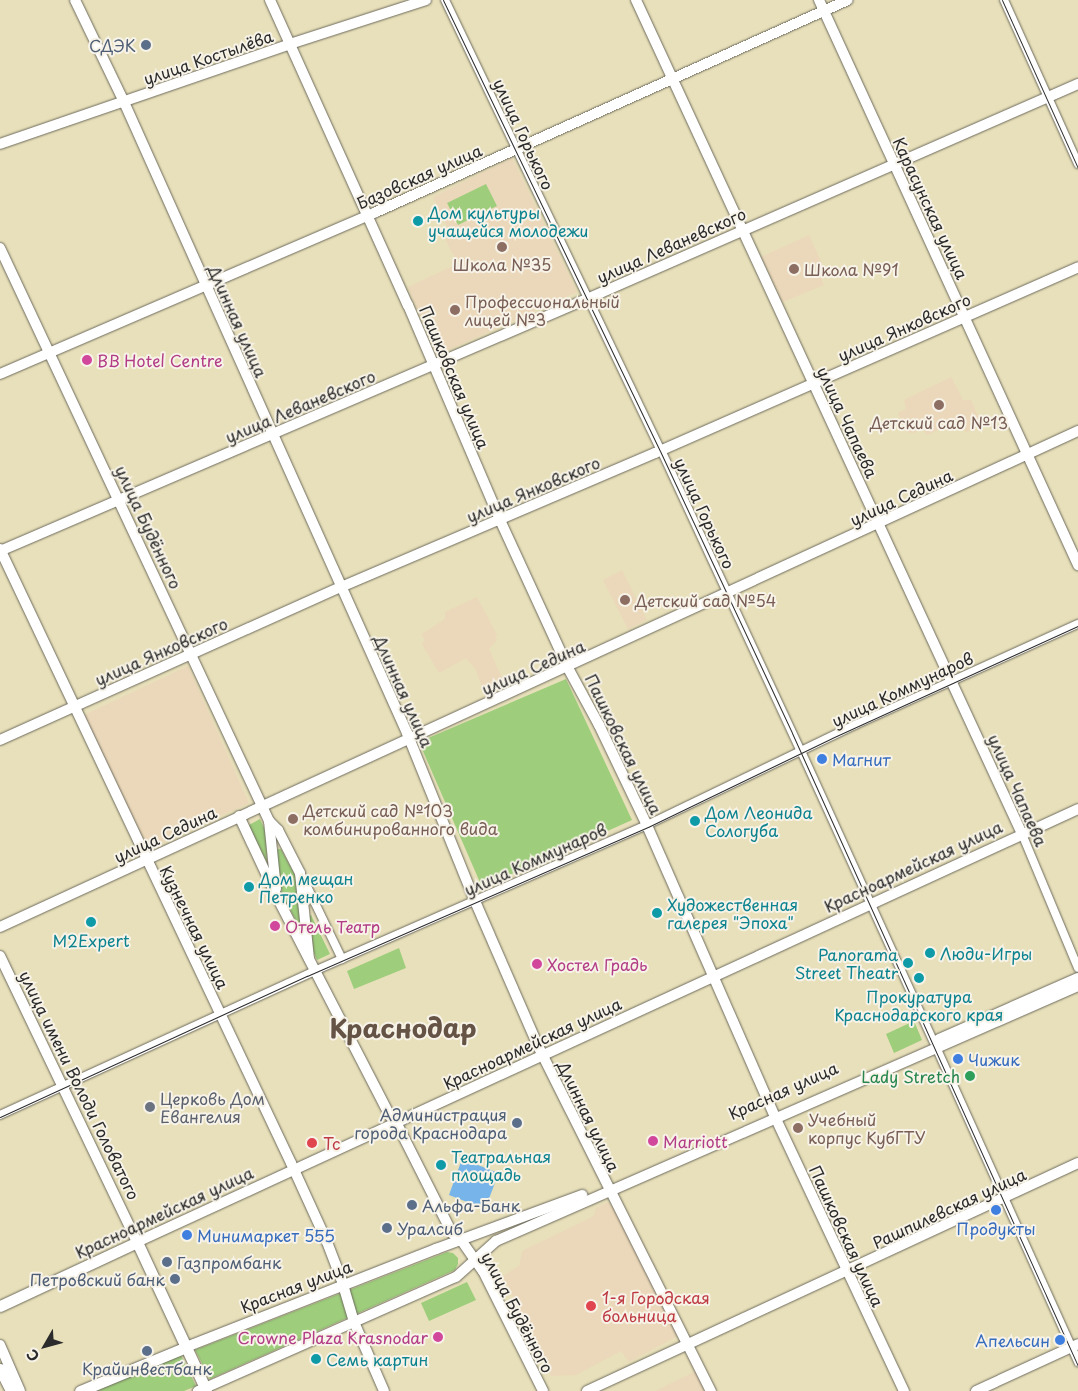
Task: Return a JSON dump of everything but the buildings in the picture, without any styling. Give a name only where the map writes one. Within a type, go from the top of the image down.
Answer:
[{"type":"main road","name":"Красноармейская улица","points":[[0,1306],[137,1242]]},
{"type":"main road","name":"улица имени Володи Головатого","points":[[137,1242],[186,1347],[203,1390]]},
{"type":"main road","name":"Красная улица","points":[[80,1391],[186,1347]]},
{"type":"main road","points":[[0,1369],[11,1391]]},
{"type":"street","name":"Длинная улица","points":[[74,0],[124,102],[409,739],[474,901],[543,1056],[711,1391]]},
{"type":"street","name":"Пашковская улица","points":[[270,0],[368,215],[500,520],[568,668],[599,725],[647,825],[774,1114],[904,1391]]},
{"type":"street","name":"улица Костылёва","points":[[0,144],[290,44],[426,0]]},
{"type":"street","name":"улица Горького","points":[[445,0],[661,450],[801,751],[1004,1199],[1076,1351]]},
{"type":"street","name":"улица Чапаева","points":[[636,0],[1022,834],[1078,968]]},
{"type":"street","name":"Карасунская улица","points":[[820,0],[1078,565]]},
{"type":"street","name":"Базовская улица","points":[[0,374],[516,150],[671,78],[848,0]]},
{"type":"street","points":[[1004,0],[1078,164]]},
{"type":"street","name":"улица Леваневского","points":[[0,550],[588,299],[741,230],[1078,84]]},
{"type":"street","name":"улица Будённого","points":[[0,248],[120,499],[262,806],[269,820],[278,830],[320,911],[342,959]]},
{"type":"street","name":"улица Янковского","points":[[0,740],[341,587],[814,384],[1078,267]]},
{"type":"street","name":"улица Седина","points":[[0,928],[239,816],[568,668],[1078,431]]},
{"type":"street","name":"Кузнечная улица","points":[[0,550],[295,1171],[327,1242],[354,1322],[384,1391]]},
{"type":"street","name":"улица Коммунаров","points":[[0,1115],[342,959],[647,825],[951,681],[1078,624]]},
{"type":"street","name":"Красноармейская улица","points":[[137,1242],[713,978],[870,903],[1078,809]]},
{"type":"street","name":"улица Будённого","points":[[239,816],[308,959],[390,1116],[397,1124],[452,1233],[461,1240],[476,1260],[542,1391]]},
{"type":"street","name":"улица Будённого","points":[[269,820],[277,897]]},
{"type":"street","name":"улица Будённого","points":[[300,873],[308,959]]},
{"type":"street","points":[[305,915],[311,910],[320,911]]},
{"type":"street","name":"улица имени Володи Головатого","points":[[0,956],[137,1242]]},
{"type":"street","name":"Красная улица","points":[[203,1390],[456,1276],[496,1241],[531,1226],[608,1187],[935,1044],[1078,978]]},
{"type":"street","name":"Красная улица","points":[[935,1044],[1078,986]]},
{"type":"street","name":"Рашпилевская улица","points":[[587,1391],[688,1343],[848,1272],[1078,1163]]},
{"type":"street","name":"Красная улица","points":[[186,1347],[526,1215],[608,1187]]},
{"type":"street","points":[[526,1215],[531,1226]]},
{"type":"street","points":[[0,1345],[20,1391]]},
{"type":"street","points":[[976,1391],[1076,1351]]},
{"type":"street","points":[[990,1391],[1076,1351]]},
{"type":"shaded area","name":"Школа №35","points":[[512,158],[577,292],[437,355],[408,287],[470,258],[456,260],[444,237],[450,233],[433,197]]},
{"type":"shaded area","name":"Школа №91","points":[[809,235],[824,268],[818,270],[824,285],[783,302],[761,257]]},
{"type":"shaded area","name":"Детский сад №13","points":[[951,377],[963,400],[971,400],[979,419],[972,423],[970,430],[966,433],[958,421],[927,435],[923,428],[914,433],[906,432],[898,413],[906,409],[904,400]]},
{"type":"shaded area","name":"Детский сад №54","points":[[622,570],[647,620],[628,629],[603,580]]},
{"type":"shaded area","points":[[477,597],[497,635],[495,636],[497,640],[489,649],[506,687],[485,696],[476,670],[466,658],[439,673],[422,644],[425,641],[422,634],[445,619],[445,612]]},
{"type":"shaded area","points":[[188,666],[249,803],[147,849],[84,715]]},
{"type":"shaded area","name":"1-я Городская больница","points":[[608,1202],[615,1210],[680,1335],[629,1362],[621,1351],[576,1375],[551,1376],[503,1276],[519,1266],[522,1251],[594,1216],[596,1208]]},
{"type":"shaded area","points":[[696,1371],[705,1391],[655,1391]]},
{"type":"green space","points":[[486,184],[497,206],[458,225],[447,203]]},
{"type":"green space","points":[[566,679],[632,820],[482,887],[419,742]]},
{"type":"green space","points":[[260,819],[266,832],[267,862],[247,826]]},
{"type":"green space","points":[[278,849],[281,849],[297,879],[301,924],[299,926],[282,895],[276,852]]},
{"type":"green space","points":[[311,915],[330,954],[317,960],[312,949],[309,916]]},
{"type":"green space","points":[[399,948],[406,968],[354,989],[347,971]]},
{"type":"green space","points":[[914,1021],[922,1040],[894,1053],[886,1034]]},
{"type":"green space","points":[[447,1252],[453,1253],[458,1258],[455,1270],[210,1379],[195,1350]]},
{"type":"green space","points":[[467,1282],[476,1300],[429,1321],[421,1303]]},
{"type":"green space","points":[[181,1355],[196,1386],[184,1391],[94,1391]]},
{"type":"water","points":[[462,1159],[496,1172],[498,1175],[485,1209],[449,1195]]},
{"type":"tram line","points":[[443,0],[660,451],[792,733],[1078,1366]]},
{"type":"tram line","points":[[1002,0],[1078,168]]},
{"type":"tram line","points":[[0,1117],[307,976],[648,827],[832,738],[1078,626]]},
{"type":"place","name":"СДЭК","points":[[146,45]]},
{"type":"place","name":"Дом культуры учащейся молодежи","points":[[418,221]]},
{"type":"place","name":"Школа №35","points":[[502,247]]},
{"type":"place","name":"Школа №91","points":[[794,269]]},
{"type":"place","name":"Профессиональный лицей №3","points":[[455,310]]},
{"type":"place","name":"BB Hotel Centre","points":[[87,360]]},
{"type":"place","name":"Детский сад №13","points":[[939,405]]},
{"type":"place","name":"Детский сад №54","points":[[625,600]]},
{"type":"place","name":"Магнит","points":[[822,759]]},
{"type":"place","name":"Детский сад №103 комбинированного вида","points":[[293,819]]},
{"type":"place","name":"Дом Леонида Сологуба","points":[[695,821]]},
{"type":"place","name":"Дом мещан Петренко","points":[[249,887]]},
{"type":"place","name":"Художественная галерея \"Эпоха\"","points":[[657,913]]},
{"type":"place","name":"M2Expert","points":[[91,922]]},
{"type":"place","name":"Отель Театр","points":[[275,926]]},
{"type":"place","name":"Люди-Игры","points":[[930,953]]},
{"type":"place","name":"Panorama Street Theatr","points":[[908,963]]},
{"type":"place","name":"Хостел Градь","points":[[537,964]]},
{"type":"place","name":"Прокуратура Краснодарского края","points":[[919,978]]},
{"type":"place","name":"Чижик","points":[[958,1059]]},
{"type":"place","name":"Lady Stretch","points":[[970,1076]]},
{"type":"place","name":"Церковь Дом Евангелия","points":[[150,1107]]},
{"type":"place","name":"Администрация города Краснодара","points":[[517,1123]]},
{"type":"place","name":"Учебный корпус КубГТУ","points":[[798,1128]]},
{"type":"place","name":"Marriott","points":[[653,1141]]},
{"type":"place","name":"Тс","points":[[312,1143]]},
{"type":"place","name":"Театральная площадь","points":[[441,1165]]},
{"type":"place","name":"Альфа-Банк","points":[[412,1205]]},
{"type":"place","name":"Продукты","points":[[996,1210]]},
{"type":"place","name":"Уралсиб","points":[[387,1228]]},
{"type":"place","name":"Минимаркет 555","points":[[187,1235]]},
{"type":"place","name":"Газпромбанк","points":[[167,1262]]},
{"type":"place","name":"Петровский банк","points":[[175,1279]]},
{"type":"place","name":"1-я Городская больница","points":[[591,1306]]},
{"type":"place","name":"Crowne Plaza Krasnodar","points":[[438,1337]]},
{"type":"place","name":"Апельсин","points":[[1060,1340]]},
{"type":"place","name":"Крайинвестбанк","points":[[147,1351]]},
{"type":"place","name":"Семь картин","points":[[316,1359]]},
{"type":"district","name":"Краснодар","points":[[403,1028]]}]
